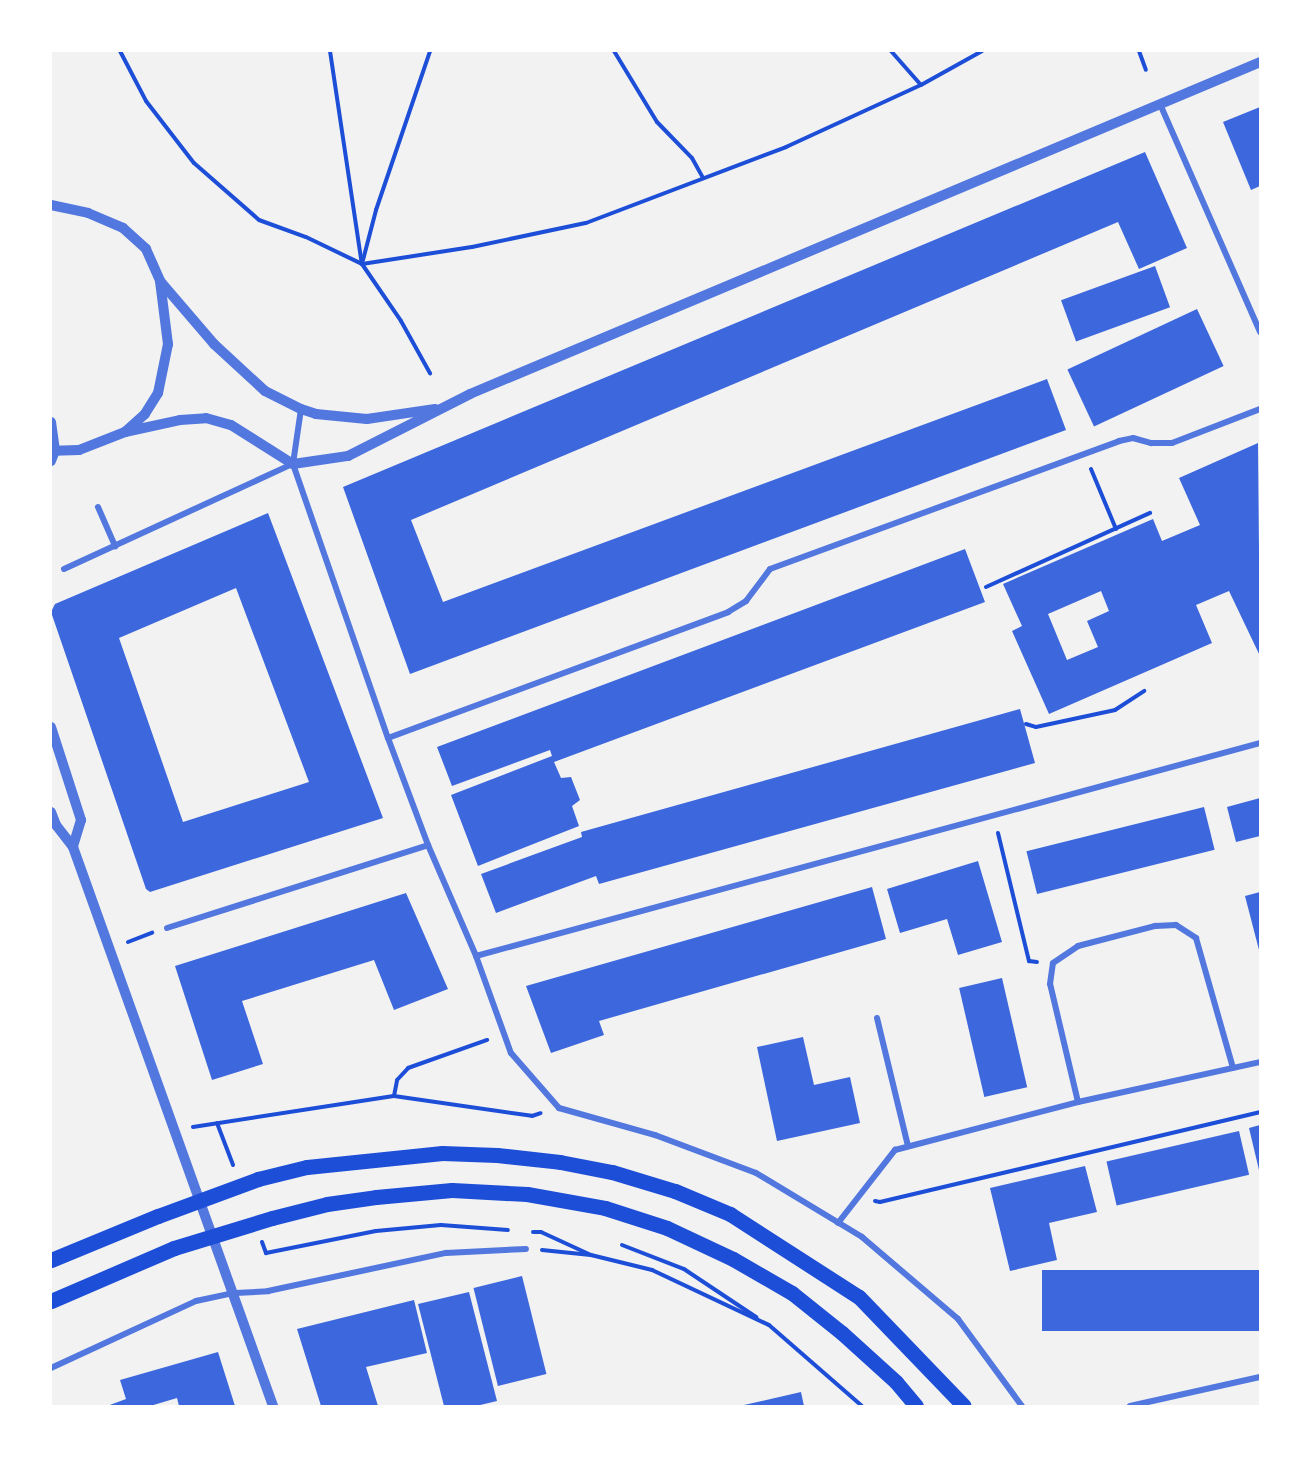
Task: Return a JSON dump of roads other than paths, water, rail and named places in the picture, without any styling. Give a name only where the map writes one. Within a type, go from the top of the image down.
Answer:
[{"type":"main road","points":[[51,1260],[180,1207],[258,1179],[307,1167],[442,1153],[497,1155],[560,1162],[612,1172],[675,1191],[730,1214],[858,1297],[964,1406]]},
{"type":"main road","points":[[51,1301],[174,1248],[327,1204],[452,1190],[526,1194],[616,1211],[667,1228],[733,1259],[792,1293],[896,1382],[916,1406]]},
{"type":"street","points":[[64,570],[293,464],[348,456],[394,435],[441,408],[1260,62]]},
{"type":"street","points":[[1160,104],[1260,332]]},
{"type":"street","points":[[51,205],[88,213],[123,228],[146,249],[160,281],[168,344],[158,393],[145,414],[125,432]]},
{"type":"street","points":[[160,281],[214,344],[265,391],[301,409],[316,414],[367,419],[441,408]]},
{"type":"street","points":[[301,409],[293,464],[388,738],[428,845],[476,956],[511,1053],[559,1108],[655,1135],[756,1173],[862,1238],[958,1319],[1022,1406]]},
{"type":"street","points":[[388,738],[728,612],[746,601],[770,569],[1084,453],[1133,438],[1172,443],[1260,409]]},
{"type":"street","points":[[51,422],[52,453],[79,450],[125,432],[180,420],[206,418],[231,425],[293,464]]},
{"type":"street","points":[[98,507],[116,546]]},
{"type":"street","points":[[51,727],[81,820],[73,847]]},
{"type":"street","points":[[476,956],[1260,743]]},
{"type":"street","points":[[51,812],[56,825],[73,847],[235,1293],[273,1406]]},
{"type":"street","points":[[167,928],[428,845]]},
{"type":"street","points":[[1078,1102],[1050,984],[1053,963],[1078,946],[1155,926],[1176,925],[1196,938],[1233,1068]]},
{"type":"street","points":[[877,1018],[908,1146]]},
{"type":"street","points":[[838,1223],[895,1150],[1078,1102],[1260,1062]]},
{"type":"street","points":[[51,1368],[195,1301],[235,1293],[268,1291],[446,1253],[526,1249]]},
{"type":"street","points":[[1130,1406],[1260,1377]]}]
